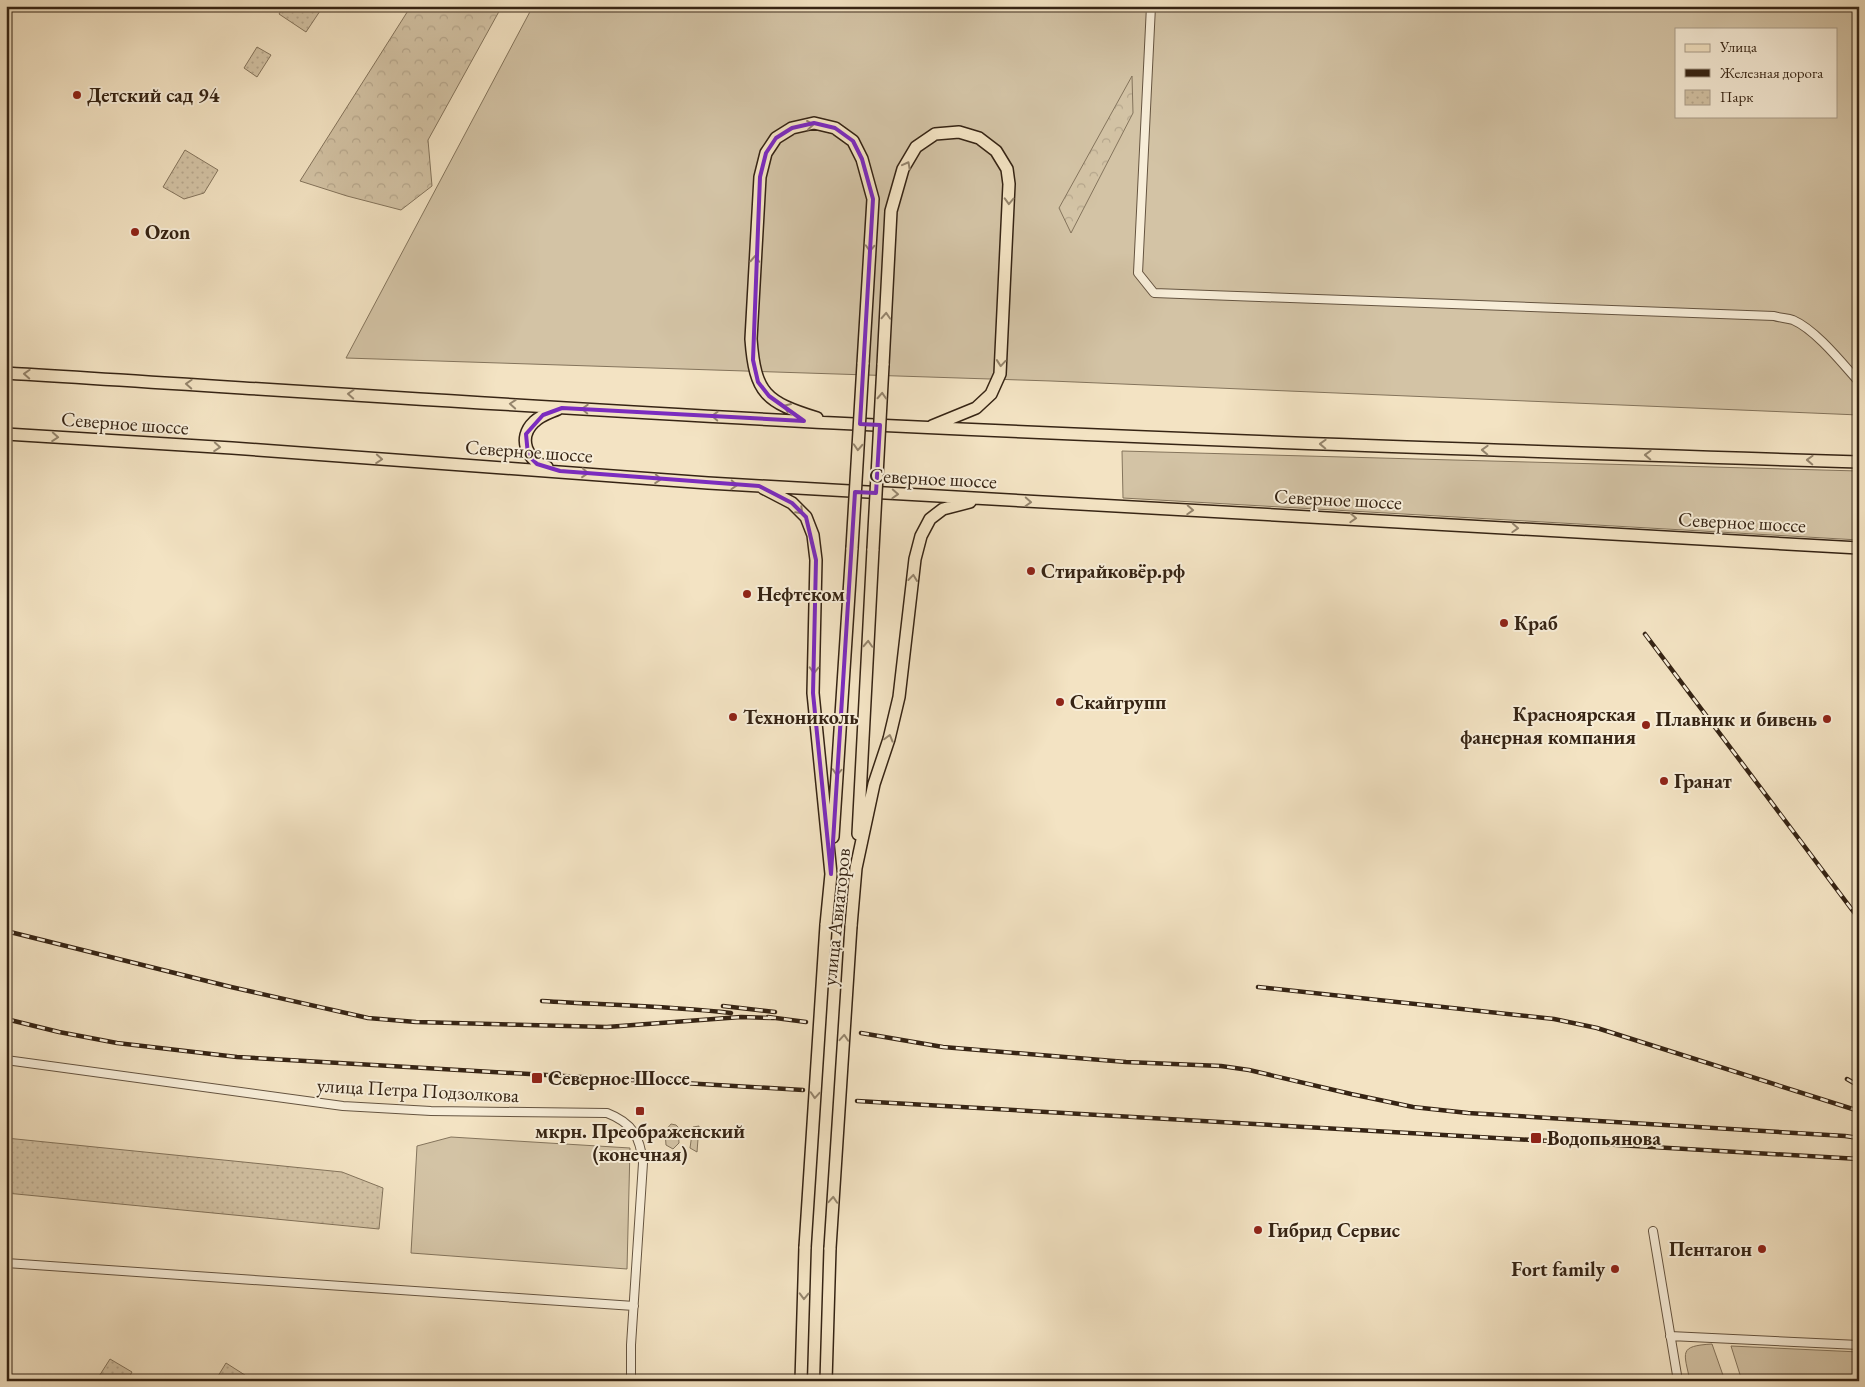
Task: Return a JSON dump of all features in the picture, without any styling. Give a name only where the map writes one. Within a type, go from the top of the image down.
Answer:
[{"type":"main road","points":[[831,874],[872,199],[862,159],[853,141],[835,128],[814,123],[792,128],[776,138],[766,153],[760,177],[751,339],[758,382],[769,396],[783,406],[833,423]]},
{"type":"main road","points":[[856,868],[891,211],[903,169],[916,147],[935,134],[959,132],[979,138],[996,151],[1007,169],[1009,184],[1000,374],[992,394],[976,408],[928,427]]},
{"type":"main road","name":"Северное шоссе","points":[[6,373],[833,423],[1371,446],[1859,462]]},
{"type":"main road","points":[[560,471],[537,464],[528,455],[526,434],[532,423],[543,415],[562,408]]},
{"type":"main road","name":"Северное шоссе","points":[[6,434],[759,486],[1859,548]]},
{"type":"main road","name":"улица Авиаторов","points":[[759,486],[792,503],[806,517],[814,535],[816,560],[813,693],[831,874],[805,1247],[801,1381]]},
{"type":"main road","name":"улица Авиаторов","points":[[826,1381],[830,1248],[856,868],[874,784],[889,739],[899,697],[915,559],[921,536],[930,519],[943,509],[979,499]]},
{"type":"street","points":[[1151,6],[1138,273],[1154,293],[1774,316],[1792,320],[1804,327],[1838,358],[1859,382]]},
{"type":"street","name":"улица Петра Подзолкова","points":[[6,1060],[343,1106],[431,1111],[607,1113],[620,1118],[631,1126],[636,1135],[642,1151],[643,1164],[631,1381]]},
{"type":"street","points":[[1653,1231],[1678,1381]]},
{"type":"street","points":[[6,1263],[634,1306]]},
{"type":"street","points":[[1670,1336],[1859,1345]]},
{"type":"highlighted area","points":[[814,123],[835,128],[853,141],[862,159],[873,199],[860,424],[880,425],[876,493],[855,492],[831,874],[813,693],[816,560],[806,517],[792,503],[759,486],[560,471],[537,464],[528,455],[526,434],[543,415],[562,408],[804,421],[769,396],[758,382],[753,360],[760,177],[766,153],[776,138],[792,128]]},
{"type":"green space","points":[[284,6],[313,6],[320,11],[306,32],[279,14]]},
{"type":"green space","points":[[411,6],[502,6],[428,140],[432,186],[401,210],[300,181]]},
{"type":"green space","points":[[533,6],[1859,6],[1859,415],[1051,381],[346,358]]},
{"type":"green space","points":[[257,47],[271,55],[257,77],[244,68]]},
{"type":"green space","points":[[1132,76],[1133,113],[1071,233],[1059,208]]},
{"type":"green space","points":[[185,150],[218,170],[204,193],[184,199],[163,187]]},
{"type":"green space","points":[[1122,451],[1859,471],[1859,540],[1123,498]]},
{"type":"green space","points":[[671,1124],[678,1127],[679,1143],[673,1149],[666,1145],[665,1131]]},
{"type":"green space","points":[[699,1126],[697,1152],[690,1148],[693,1127]]},
{"type":"green space","points":[[451,1137],[630,1148],[627,1269],[411,1253],[417,1146]]},
{"type":"green space","points":[[6,1138],[342,1172],[383,1188],[379,1229],[6,1193]]},
{"type":"green space","points":[[1712,1344],[1725,1381],[1690,1381],[1685,1357],[1686,1352],[1693,1347]]},
{"type":"green space","points":[[1731,1346],[1859,1352],[1859,1381],[1742,1381]]},
{"type":"green space","points":[[110,1359],[132,1372],[127,1381],[96,1381]]},
{"type":"green space","points":[[226,1363],[248,1377],[246,1381],[215,1381]]},
{"type":"railway","points":[[1645,634],[1859,919]]},
{"type":"railway","points":[[6,931],[231,987],[368,1018],[416,1022],[607,1027],[741,1017],[773,1018]]},
{"type":"railway","points":[[1258,987],[1554,1019],[1597,1028],[1859,1111]]},
{"type":"railway","points":[[542,1001],[731,1013]]},
{"type":"railway","points":[[723,1006],[775,1012]]},
{"type":"railway","points":[[768,1017],[806,1022]]},
{"type":"railway","points":[[6,1019],[59,1032],[117,1043],[237,1057],[803,1090]]},
{"type":"railway","points":[[861,1033],[943,1047],[1126,1062],[1221,1066],[1249,1070],[1413,1107],[1468,1113],[1859,1138]]},
{"type":"railway","points":[[1847,1079],[1859,1086]]},
{"type":"railway","points":[[857,1101],[1859,1159]]},
{"type":"place","name":"Детский сад 94","points":[[77,95]]},
{"type":"place","name":"Ozon","points":[[135,232]]},
{"type":"place","name":"Стирайковёр.рф","points":[[1031,571]]},
{"type":"place","name":"Нефтеком","points":[[747,594]]},
{"type":"place","name":"Краб","points":[[1504,623]]},
{"type":"place","name":"Скайгрупп","points":[[1060,702]]},
{"type":"place","name":"Технониколь","points":[[733,717]]},
{"type":"place","name":"Плавник и бивень","points":[[1827,719]]},
{"type":"place","name":"Красноярская фанерная компания","points":[[1646,725]]},
{"type":"place","name":"Гранат","points":[[1664,781]]},
{"type":"place","name":"Северное Шоссе","points":[[537,1078]]},
{"type":"place","name":"мкрн. Преображенский (конечная)","points":[[640,1111]]},
{"type":"place","name":"Водопьянова","points":[[1536,1138]]},
{"type":"place","name":"Гибрид Сервис","points":[[1258,1230]]},
{"type":"place","name":"Пентагон","points":[[1762,1249]]},
{"type":"place","name":"Fort family","points":[[1615,1269]]}]
